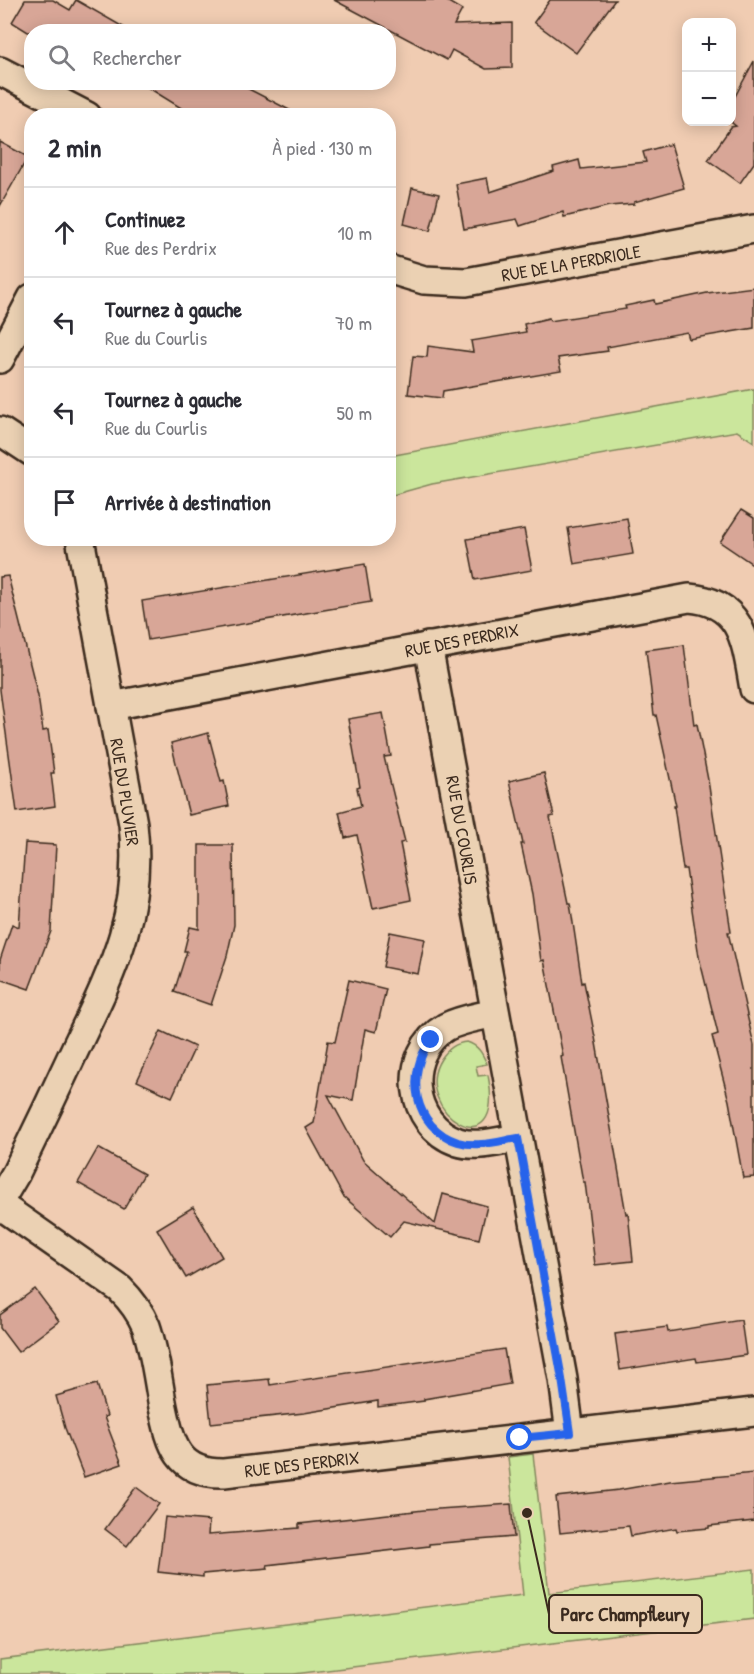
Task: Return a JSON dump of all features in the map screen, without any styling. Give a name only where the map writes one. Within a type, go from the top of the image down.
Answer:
[{"type":"street","points":[[0,71],[24,83]]},
{"type":"street","points":[[37,90],[72,108]]},
{"type":"street","name":"RUE DE LA PERDRIOLE","points":[[396,271],[424,280],[466,282],[754,229]]},
{"type":"street","points":[[0,359],[24,313]]},
{"type":"street","points":[[0,431],[24,447]]},
{"type":"street","name":"RUE DU PLUVIER","points":[[0,1200],[16,1173],[107,984],[125,935],[134,882],[135,836],[81,546]]},
{"type":"street","name":"RUE DES PERDRIX","points":[[111,706],[680,599],[698,598],[723,608],[740,627],[746,644],[754,689]]},
{"type":"street","name":"RUE DU COURLIS","points":[[428,646],[570,1433]]},
{"type":"street","points":[[495,1013],[454,1023],[431,1040],[417,1065],[416,1093],[427,1118],[440,1132],[458,1142],[478,1144],[518,1138]]},
{"type":"street","name":"RUE DES PERDRIX","points":[[0,1205],[120,1289],[136,1306],[146,1328],[171,1442],[185,1461],[199,1470],[224,1473],[754,1412]]},
{"type":"green space","points":[[754,389],[754,442],[737,431],[432,484],[396,494],[396,455]]},
{"type":"green space","points":[[467,1042],[480,1050],[487,1064],[476,1066],[478,1076],[488,1075],[490,1105],[484,1121],[473,1126],[459,1123],[446,1112],[437,1097],[434,1078],[446,1052],[455,1045]]},
{"type":"green space","points":[[533,1454],[549,1593],[754,1569],[754,1619],[294,1674],[0,1674],[0,1659],[523,1595],[508,1457]]},
{"type":"building","points":[[25,0],[53,0],[70,10],[76,0],[118,24],[24,24],[24,30],[12,22]]},
{"type":"building","points":[[334,0],[445,0],[462,10],[454,25],[512,23],[512,68],[486,69],[452,50],[447,60],[396,33],[396,24],[379,24]]},
{"type":"building","points":[[550,0],[615,0],[576,53],[534,22]]},
{"type":"building","points":[[754,61],[754,163],[740,183],[708,160],[731,127],[736,126],[736,95]]},
{"type":"building","points":[[152,90],[251,90],[285,108],[181,108]]},
{"type":"building","points":[[0,142],[24,155],[24,164],[0,206]]},
{"type":"building","points":[[671,144],[684,188],[634,202],[634,204],[609,206],[564,217],[563,212],[520,226],[517,219],[464,229],[456,184],[487,178],[490,192],[554,171],[553,167],[579,160],[581,169],[646,162],[643,152]]},
{"type":"building","points":[[412,188],[439,194],[430,231],[404,224]]},
{"type":"building","points":[[754,287],[754,328],[689,339],[687,332],[607,347],[608,351],[558,358],[561,371],[443,391],[442,398],[408,394],[413,356],[427,357],[428,346],[473,352],[471,341],[526,332],[524,324],[549,318],[550,321],[626,309],[625,306],[654,300],[655,304],[707,293]]},
{"type":"building","points":[[741,510],[754,518],[754,565],[720,542]]},
{"type":"building","points":[[627,518],[633,554],[574,564],[568,528]]},
{"type":"building","points":[[524,529],[532,570],[475,580],[467,539]]},
{"type":"building","points":[[365,564],[371,602],[148,640],[142,601]]},
{"type":"building","points":[[8,576],[38,696],[43,731],[48,730],[54,773],[51,773],[55,806],[17,812],[0,690],[0,577]]},
{"type":"building","points":[[684,645],[694,725],[697,724],[708,780],[731,932],[728,932],[754,1045],[754,1177],[743,1178],[729,1101],[712,1036],[718,1034],[699,957],[686,869],[683,869],[674,806],[676,806],[656,715],[654,715],[646,650]]},
{"type":"building","points":[[383,713],[391,756],[384,757],[405,842],[400,843],[411,900],[373,908],[357,835],[345,838],[339,812],[361,806],[357,788],[360,787],[348,719]]},
{"type":"building","points":[[208,733],[221,782],[224,781],[229,806],[189,815],[171,743]]},
{"type":"building","points":[[544,773],[554,816],[550,817],[568,903],[570,903],[582,983],[584,982],[595,1037],[626,1214],[628,1213],[633,1261],[595,1265],[585,1182],[583,1182],[561,1057],[563,1056],[544,960],[541,961],[532,894],[509,781]]},
{"type":"building","points":[[25,843],[56,845],[51,931],[29,989],[0,979],[0,960],[12,924],[19,927]]},
{"type":"building","points":[[199,845],[233,845],[234,925],[227,956],[211,1005],[174,992],[187,951],[184,951],[190,927],[199,929]]},
{"type":"building","points":[[390,932],[425,939],[418,974],[383,967]]},
{"type":"building","points":[[349,980],[386,989],[376,1032],[365,1029],[353,1100],[328,1095],[363,1160],[435,1224],[443,1194],[487,1206],[479,1239],[404,1221],[390,1237],[343,1196],[306,1128],[314,1123],[328,1041],[335,1042]]},
{"type":"building","points":[[161,1031],[195,1047],[172,1097],[137,1081]]},
{"type":"building","points":[[98,1148],[144,1174],[124,1209],[78,1183]]},
{"type":"building","points":[[193,1207],[222,1257],[186,1278],[157,1229]]},
{"type":"building","points":[[35,1289],[59,1321],[18,1352],[0,1328],[0,1315]]},
{"type":"building","points":[[741,1320],[746,1355],[697,1362],[696,1358],[620,1370],[615,1334],[667,1327],[668,1332]]},
{"type":"building","points":[[504,1349],[510,1384],[424,1399],[424,1401],[378,1407],[378,1401],[304,1413],[211,1423],[207,1385],[269,1379],[270,1385]]},
{"type":"building","points":[[97,1384],[107,1416],[104,1417],[122,1464],[84,1477],[65,1428],[56,1396]]},
{"type":"building","points":[[754,1473],[754,1521],[677,1531],[676,1528],[631,1536],[629,1526],[560,1533],[556,1497],[619,1490],[670,1481]]},
{"type":"building","points":[[136,1487],[159,1504],[127,1546],[105,1529]]},
{"type":"building","points":[[511,1504],[514,1537],[429,1544],[429,1546],[267,1565],[268,1568],[203,1574],[203,1577],[158,1572],[165,1517],[209,1521],[208,1535],[299,1528],[299,1524],[424,1510]]},
{"type":"place","name":"Parc Champfleury","points":[[527,1513]]},
{"type":"route","points":[[431,1040],[420,1055],[415,1083],[422,1110],[433,1126],[449,1138],[468,1144],[488,1144],[518,1138],[570,1433],[520,1438]]}]
